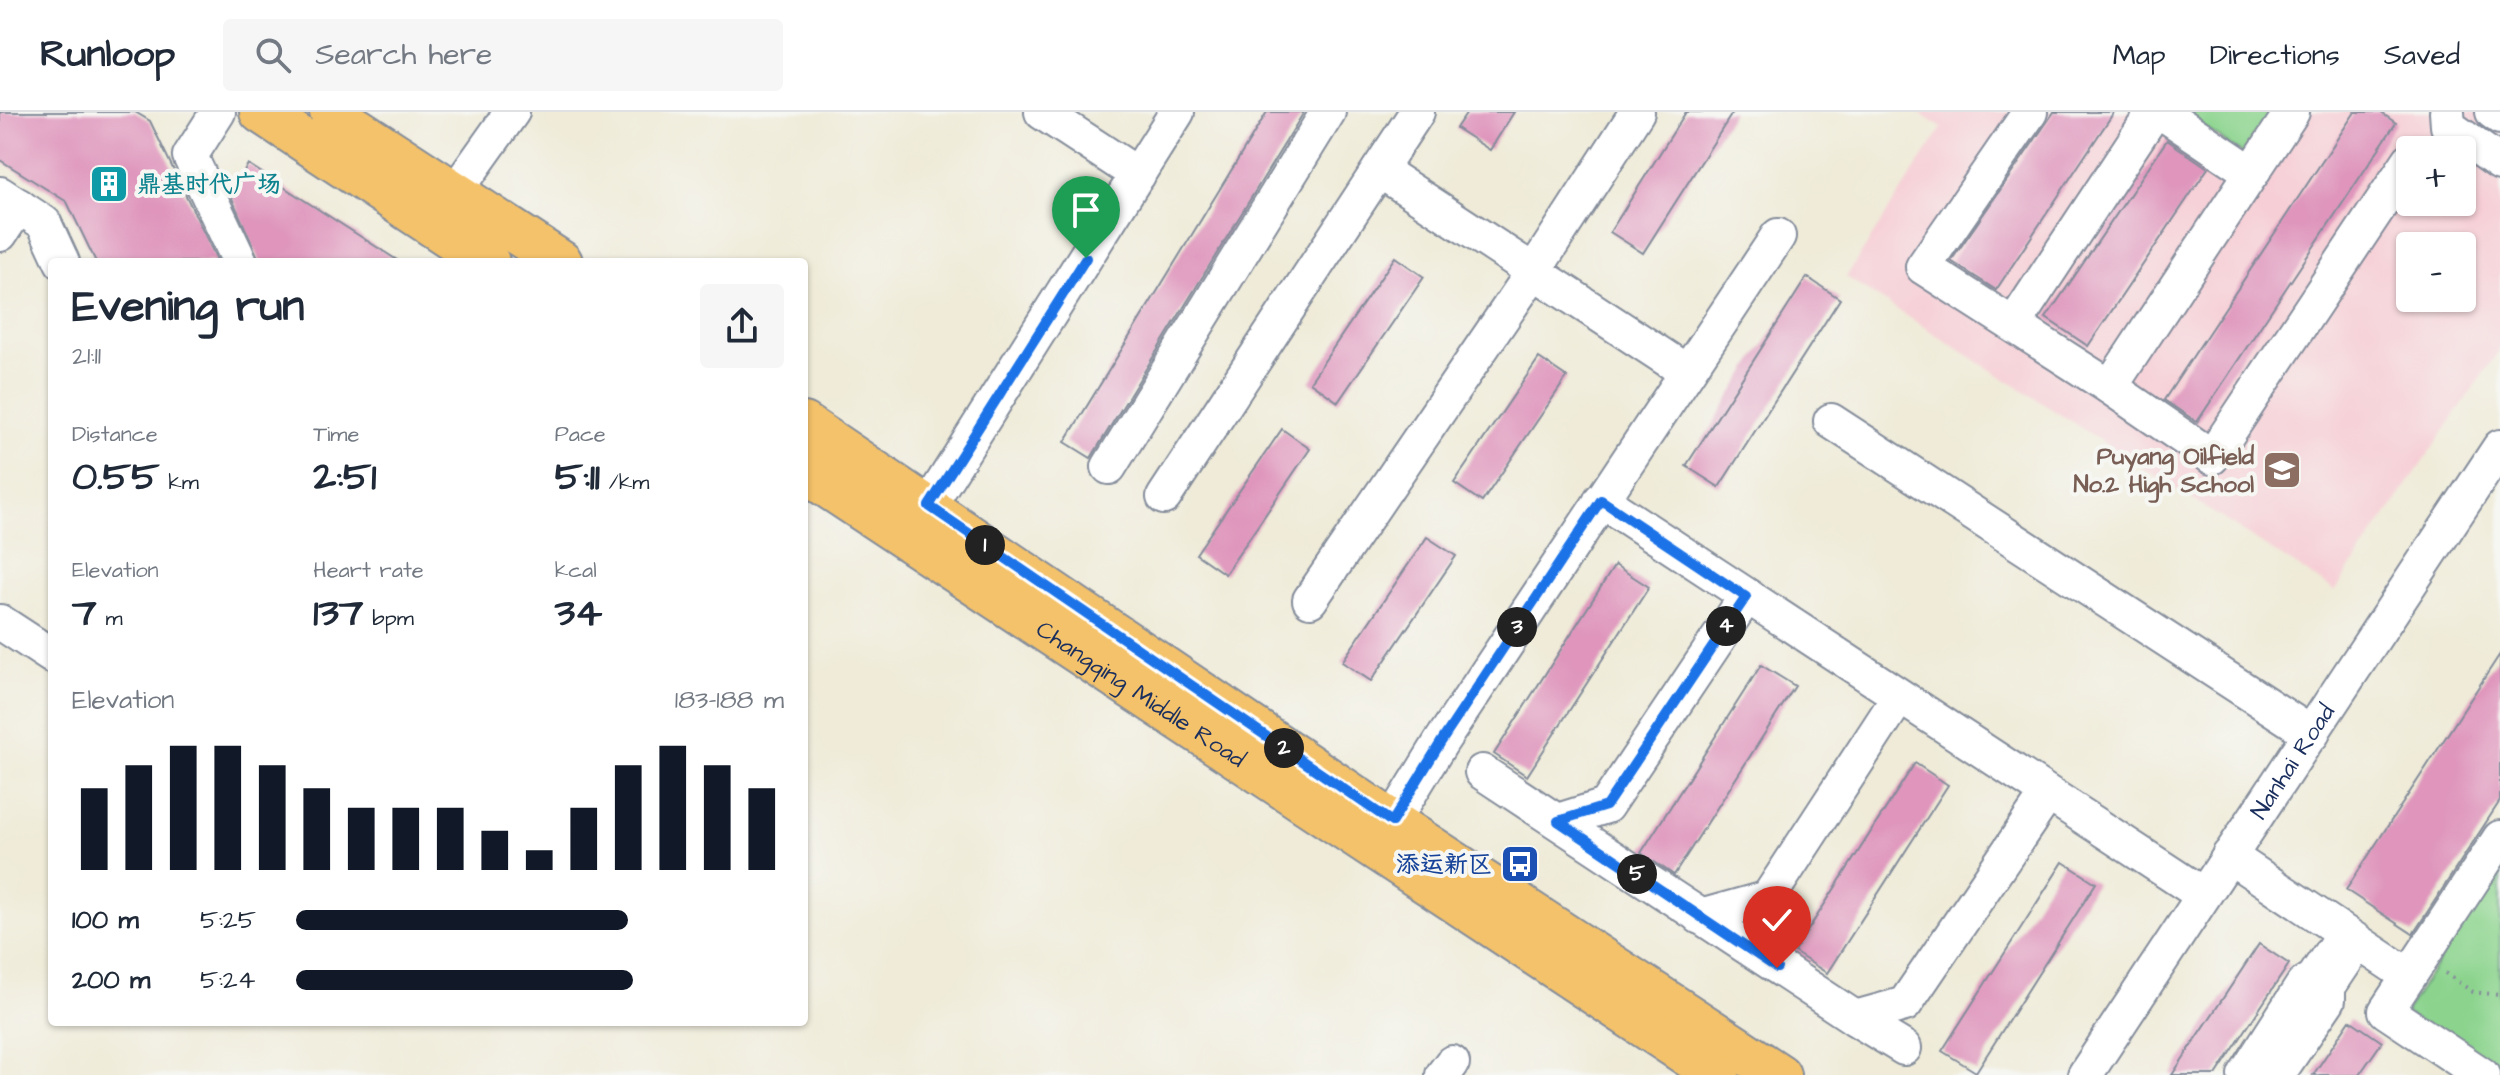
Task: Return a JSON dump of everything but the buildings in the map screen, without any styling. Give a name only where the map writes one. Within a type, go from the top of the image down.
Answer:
[{"type":"main road","points":[[261,112],[482,258]]},
{"type":"main road","points":[[331,112],[555,258]]},
{"type":"main road","name":"Changqing Middle Road","points":[[808,427],[918,523],[1718,1075]]},
{"type":"main road","name":"Changqing Middle Road","points":[[808,473],[918,523],[1392,822],[1779,1075]]},
{"type":"street","points":[[218,112],[190,156],[238,258]]},
{"type":"street","points":[[455,192],[512,112]]},
{"type":"street","points":[[1042,112],[1138,175]]},
{"type":"street","points":[[918,523],[1177,112]]},
{"type":"street","points":[[1109,467],[1328,112]]},
{"type":"street","points":[[1164,497],[1417,112]]},
{"type":"street","points":[[1310,600],[1534,271],[1637,112]]},
{"type":"street","points":[[2030,112],[1923,267],[2110,387],[2212,457],[2396,181]]},
{"type":"street","points":[[2014,324],[2154,112]]},
{"type":"street","points":[[2161,112],[2252,173]]},
{"type":"street","points":[[2110,387],[2292,112]]},
{"type":"street","points":[[2427,136],[2444,112]]},
{"type":"street","points":[[2444,112],[2448,126],[2500,163]]},
{"type":"street","points":[[2493,112],[2500,117]]},
{"type":"street","points":[[1379,170],[1687,372]]},
{"type":"street","points":[[0,234],[10,200],[44,223],[60,258]]},
{"type":"street","points":[[1392,822],[1441,742],[1778,236]]},
{"type":"street","points":[[1831,421],[2312,734]]},
{"type":"street","name":"Nanhai Road","points":[[2085,1075],[2500,447]]},
{"type":"street","points":[[1601,500],[2203,895]]},
{"type":"street","points":[[1558,821],[1606,806],[1746,597]]},
{"type":"street","points":[[0,622],[48,653]]},
{"type":"street","points":[[1700,917],[1768,898],[1899,697]]},
{"type":"street","points":[[1482,772],[1904,1048]]},
{"type":"street","points":[[1855,1018],[1905,1004],[2047,795]]},
{"type":"street","points":[[2482,1075],[2436,1062],[2386,1011],[2497,849]]},
{"type":"street","points":[[2229,856],[2409,976]]},
{"type":"street","points":[[2321,983],[2351,937]]},
{"type":"street","points":[[2245,1075],[2303,985],[2321,983]]},
{"type":"street","points":[[2277,1075],[2328,1000],[2321,983]]},
{"type":"path","points":[[2428,947],[2446,976],[2473,992],[2500,995]]},
{"type":"shaded area","name":"Puyang Oilfield No.2 High School","points":[[1917,112],[2500,112],[2500,349],[2335,591],[1846,277],[1942,128]]},
{"type":"green space","points":[[2181,112],[2274,112],[2245,156]]},
{"type":"green space","points":[[2500,868],[2500,1074],[2404,1013]]},
{"type":"place","name":"鼎基时代广场","points":[[109,184]]},
{"type":"place","name":"Puyang Oilfield No.2 High School","points":[[2282,470]]},
{"type":"place","name":"添运新区","points":[[1520,864]]},
{"type":"route","points":[[1086,258],[929,506],[1392,822],[1441,742],[1601,500],[1746,597],[1606,806],[1558,821],[1777,968]]}]
